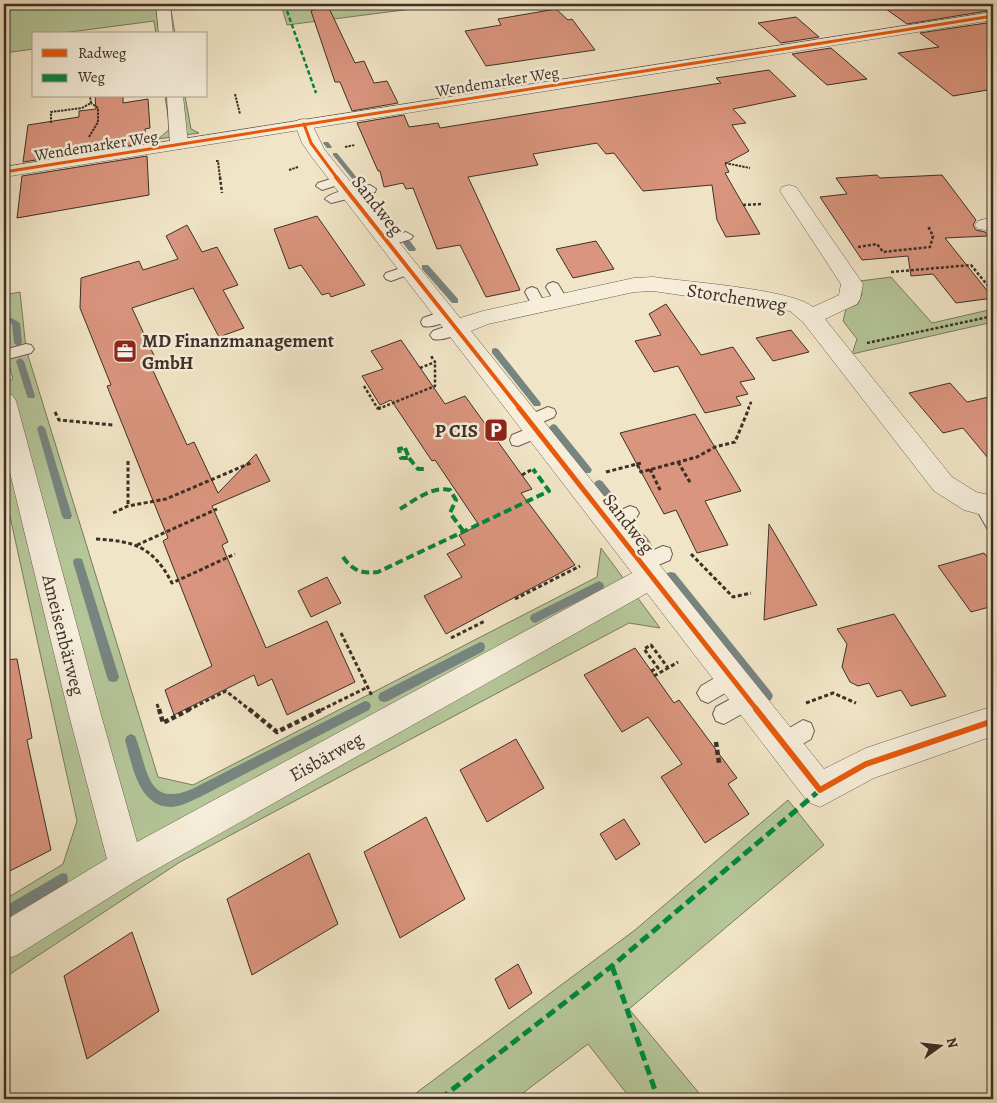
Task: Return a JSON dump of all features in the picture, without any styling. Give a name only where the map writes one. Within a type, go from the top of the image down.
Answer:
[{"type":"street","points":[[163,4],[166,32]]},
{"type":"street","name":"Wendemarker Weg","points":[[4,172],[993,16]]},
{"type":"street","points":[[175,98],[180,144]]},
{"type":"street","name":"Sandweg","points":[[304,124],[311,143],[344,190],[397,239],[406,266],[442,325],[534,426],[578,482],[620,518],[732,678],[749,699],[793,738],[820,790],[866,764],[993,721]]},
{"type":"street","points":[[790,191],[846,262],[852,284],[849,299],[805,318]]},
{"type":"street","name":"Storchenweg","points":[[442,325],[483,318],[546,297],[634,285],[653,284],[778,301],[798,306],[805,318],[836,349],[938,485],[990,512]]},
{"type":"street","name":"Ameisenbärweg","points":[[4,401],[85,715],[127,867]]},
{"type":"street","name":"Eisbärweg","points":[[4,942],[127,867],[384,724],[652,565]]},
{"type":"lane","points":[[4,355],[26,349]]},
{"type":"lane","points":[[708,693],[732,678]]},
{"type":"lane","points":[[724,714],[749,699]]},
{"type":"path","points":[[51,123],[51,112],[82,108],[91,104],[90,98]]},
{"type":"path","points":[[209,162],[218,161],[222,193]]},
{"type":"path","points":[[725,163],[750,168]]},
{"type":"path","points":[[743,204],[762,204]]},
{"type":"path","points":[[846,262],[877,244],[883,252],[930,247],[933,236],[928,226]]},
{"type":"path","points":[[891,272],[971,265],[993,292]]},
{"type":"path","points":[[836,349],[993,316]]},
{"type":"path","points":[[364,386],[378,409],[435,386],[435,362],[426,349]]},
{"type":"path","points":[[420,368],[435,362]]},
{"type":"path","points":[[637,464],[641,472],[697,457],[715,447],[735,442],[752,400]]},
{"type":"path","points":[[55,412],[59,420],[113,425]]},
{"type":"path","points":[[128,461],[128,506]]},
{"type":"path","points":[[113,513],[128,506],[166,499],[253,462]]},
{"type":"path","points":[[678,462],[691,484]]},
{"type":"path","points":[[578,482],[599,474],[643,463]]},
{"type":"path","points":[[650,469],[661,492]]},
{"type":"path","points":[[136,545],[217,509]]},
{"type":"path","points":[[96,539],[119,540],[153,553],[166,570],[172,583],[235,554]]},
{"type":"path","points":[[691,554],[733,598],[751,593]]},
{"type":"path","points":[[515,599],[549,580],[580,566]]},
{"type":"path","points":[[451,638],[485,621]]},
{"type":"path","points":[[341,633],[384,724]]},
{"type":"path","points":[[644,649],[658,668],[651,671]]},
{"type":"path","points":[[654,676],[668,668]]},
{"type":"path","points":[[157,704],[163,723],[226,692],[277,732],[368,687]]},
{"type":"path","points":[[716,742],[719,763]]},
{"type":"green space","points":[[4,4],[170,4],[175,32],[156,32],[154,21],[70,32],[32,32],[32,49],[4,53]]},
{"type":"green space","points":[[281,4],[450,4],[287,25]]},
{"type":"green space","points":[[165,98],[185,98],[191,129],[199,133],[158,139],[170,129]]},
{"type":"green space","points":[[891,277],[932,323],[993,309],[993,322],[852,354],[857,339],[843,321],[846,309],[858,304],[862,294],[860,281]]},
{"type":"green space","points":[[20,292],[26,349],[158,777],[193,785],[597,577],[601,548],[660,628],[629,623],[180,862],[4,978],[4,900],[63,864],[77,821],[4,489],[4,383],[13,379],[6,354],[4,295]]},
{"type":"green space","points":[[788,800],[824,845],[629,1009],[704,1099],[631,1099],[588,1044],[515,1099],[408,1099],[635,930]]},
{"type":"building","points":[[327,4],[355,63],[364,61],[374,83],[387,81],[398,103],[352,111],[340,82],[335,82],[311,11]]},
{"type":"building","points":[[879,4],[993,4],[993,10],[907,24]]},
{"type":"building","points":[[556,9],[568,20],[572,19],[595,50],[486,66],[465,31],[501,25],[498,19]]},
{"type":"building","points":[[796,17],[819,37],[781,43],[758,23]]},
{"type":"building","points":[[993,22],[993,89],[953,96],[898,53],[939,47],[920,33]]},
{"type":"building","points":[[831,48],[867,79],[827,85],[792,54]]},
{"type":"building","points":[[769,70],[796,96],[733,109],[746,123],[732,125],[749,151],[725,164],[729,172],[725,173],[760,234],[726,237],[717,220],[712,185],[643,191],[614,153],[606,154],[597,143],[533,154],[538,165],[468,177],[520,290],[486,297],[460,245],[437,249],[413,188],[406,189],[403,183],[384,187],[380,171],[378,171],[357,123],[404,115],[409,127],[438,123],[440,128],[721,83],[716,78]]},
{"type":"building","points":[[95,98],[123,98],[123,103],[148,99],[150,128],[145,129],[146,143],[23,162],[28,125],[79,117],[79,111],[96,109]]},
{"type":"building","points":[[147,156],[149,195],[17,218],[22,176]]},
{"type":"building","points":[[877,175],[880,178],[942,175],[976,220],[973,225],[976,230],[985,232],[988,236],[945,238],[993,298],[956,303],[933,274],[911,276],[908,256],[862,260],[820,197],[847,194],[836,178]]},
{"type":"building","points":[[317,216],[365,285],[331,297],[329,293],[322,295],[301,265],[289,269],[274,229]]},
{"type":"building","points":[[187,225],[202,252],[217,247],[238,285],[223,290],[244,328],[219,337],[193,288],[132,308],[157,362],[150,364],[187,445],[194,442],[218,493],[256,454],[270,481],[212,506],[228,542],[222,545],[266,648],[327,621],[355,682],[287,715],[272,679],[258,686],[254,675],[174,715],[165,690],[212,666],[163,541],[168,538],[107,386],[111,385],[80,308],[81,278],[139,261],[143,270],[178,259],[166,236]]},
{"type":"building","points":[[596,241],[614,269],[573,278],[556,249]]},
{"type":"building","points":[[666,304],[701,355],[733,347],[755,379],[740,382],[748,394],[736,397],[741,405],[705,413],[678,366],[654,372],[635,341],[661,335],[649,314]]},
{"type":"building","points":[[791,330],[809,352],[773,361],[756,338]]},
{"type":"building","points":[[401,340],[445,404],[465,396],[532,489],[521,493],[575,565],[446,634],[424,596],[462,577],[447,554],[465,545],[459,535],[479,525],[435,460],[432,461],[391,400],[380,405],[362,376],[383,369],[371,351]]},
{"type":"building","points":[[950,383],[967,402],[993,396],[993,464],[963,428],[943,433],[909,393]]},
{"type":"building","points":[[695,414],[741,491],[705,501],[728,545],[697,553],[676,510],[664,514],[620,433]]},
{"type":"building","points":[[769,524],[817,605],[764,620]]},
{"type":"building","points":[[984,553],[993,564],[993,606],[971,612],[938,566]]},
{"type":"building","points":[[327,577],[341,603],[311,617],[298,591]]},
{"type":"building","points":[[894,614],[946,696],[911,706],[901,690],[877,697],[869,683],[858,686],[850,682],[842,667],[847,644],[837,629]]},
{"type":"building","points":[[635,648],[674,703],[679,700],[737,778],[728,784],[749,814],[705,843],[661,777],[682,764],[648,717],[622,732],[584,675]]},
{"type":"building","points":[[17,659],[32,738],[27,740],[51,850],[4,874],[4,660]]},
{"type":"building","points":[[516,739],[544,788],[487,822],[460,770]]},
{"type":"building","points":[[426,817],[465,899],[400,938],[364,852]]},
{"type":"building","points":[[624,819],[640,844],[616,860],[600,834]]},
{"type":"building","points":[[309,853],[338,924],[252,975],[227,899]]},
{"type":"building","points":[[132,932],[159,1011],[87,1059],[64,976]]},
{"type":"building","points":[[518,964],[532,993],[509,1009],[495,979]]},
{"type":"waterway","points":[[326,143],[329,147]]},
{"type":"waterway","points":[[335,154],[360,185]]},
{"type":"waterway","points":[[371,198],[397,230]]},
{"type":"waterway","points":[[407,243],[412,249]]},
{"type":"waterway","points":[[425,267],[455,301]]},
{"type":"waterway","points":[[6,298],[4,317],[16,323],[18,343]]},
{"type":"waterway","points":[[495,351],[537,404]]},
{"type":"waterway","points":[[20,361],[31,396]]},
{"type":"waterway","points":[[553,427],[587,470]]},
{"type":"waterway","points":[[41,428],[67,516]]},
{"type":"waterway","points":[[599,484],[611,499]]},
{"type":"waterway","points":[[641,537],[648,547]]},
{"type":"waterway","points":[[78,562],[113,677]]},
{"type":"waterway","points":[[671,576],[767,696]]},
{"type":"waterway","points":[[535,618],[599,586]]},
{"type":"waterway","points":[[384,697],[480,647]]},
{"type":"waterway","points":[[131,740],[147,787],[161,799],[173,801],[196,793],[365,706]]},
{"type":"waterway","points":[[4,914],[62,879]]},
{"type":"marked path","points":[[287,11],[316,93]]},
{"type":"marked path","points":[[409,458],[401,458],[399,449],[405,448],[409,458],[418,469],[424,469]]},
{"type":"marked path","points":[[343,557],[350,566],[358,571],[366,573],[378,572],[549,491],[533,469]]},
{"type":"marked path","points":[[400,509],[428,493],[436,490],[450,490],[456,500],[450,513],[464,532]]},
{"type":"marked path","points":[[440,1099],[612,966],[820,790]]},
{"type":"marked path","points":[[612,966],[658,1099]]},
{"type":"cycle path","points":[[4,172],[993,16]]},
{"type":"cycle path","points":[[304,124],[311,143],[317,152],[820,790],[866,764],[993,721]]},
{"type":"place","name":"MD Finanzmanagement GmbH","points":[[125,351]]},
{"type":"place","name":"P CIS","points":[[496,430]]}]
